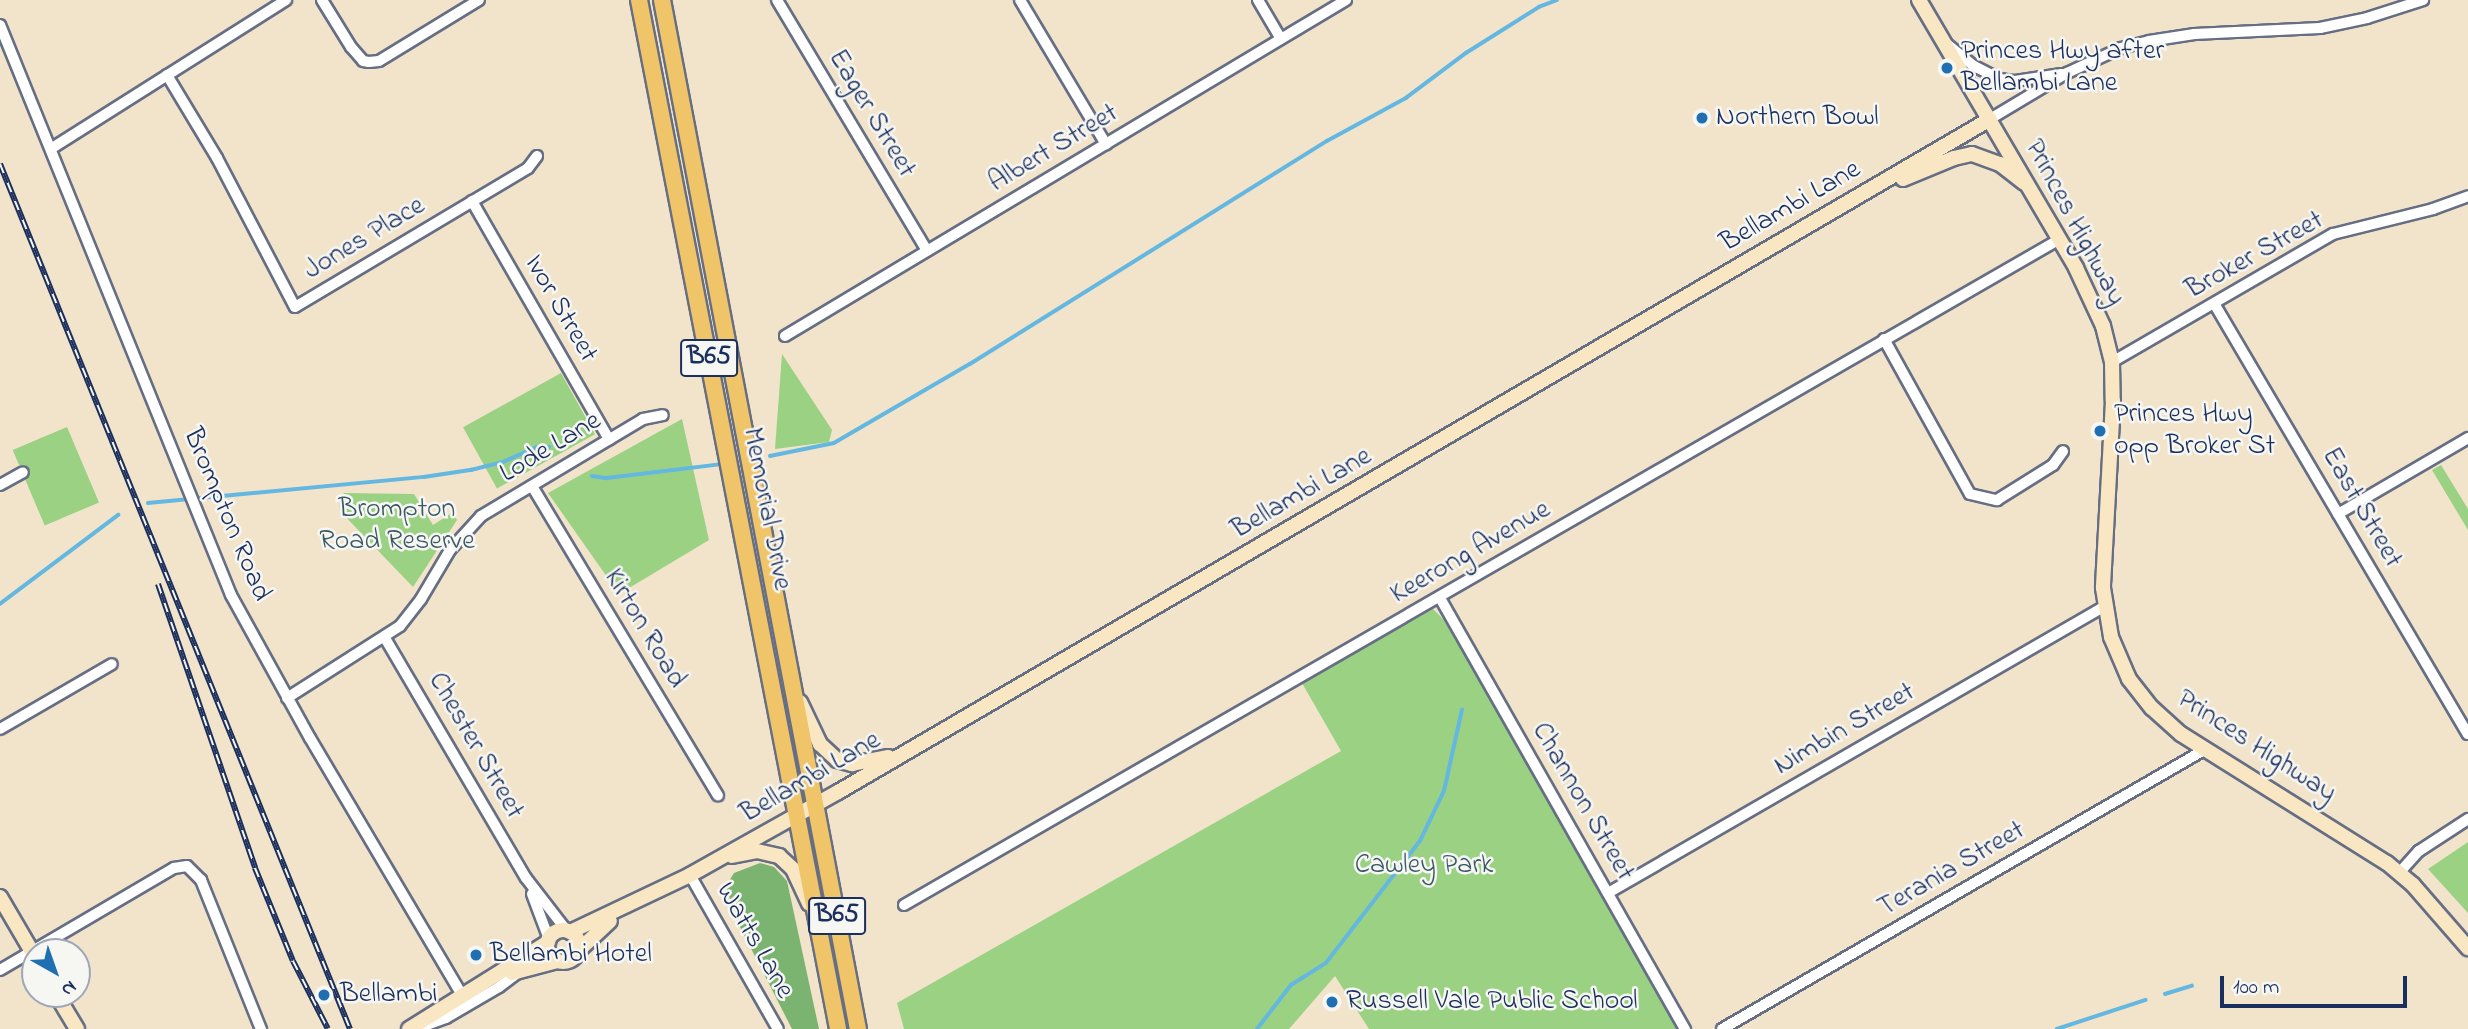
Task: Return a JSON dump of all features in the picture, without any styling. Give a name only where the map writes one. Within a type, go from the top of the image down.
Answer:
[{"type":"main road","name":"Memorial Drive","points":[[639,0],[838,1029]]},
{"type":"main road","name":"Memorial Drive","points":[[662,0],[858,1029]]},
{"type":"main road","name":"Princes Highway","points":[[1919,0],[2060,239],[2095,305],[2112,362],[2112,429],[2103,576],[2105,606],[2111,638],[2129,679],[2161,717],[2204,750],[2360,844],[2399,873],[2468,948]]},
{"type":"main road","name":"Bellambi Lane","points":[[634,904],[904,753],[1990,119]]},
{"type":"main road","points":[[1847,202],[1941,163],[1972,154],[2000,164],[2030,189]]},
{"type":"main road","points":[[795,691],[813,734],[837,760],[852,764],[904,753]]},
{"type":"main road","points":[[715,861],[757,851],[768,852],[787,862],[804,889],[821,938]]},
{"type":"main road","points":[[0,897],[24,938]]},
{"type":"main road","points":[[482,986],[521,970],[570,960],[600,929],[634,904]]},
{"type":"main road","points":[[409,1029],[482,986],[555,933],[568,932],[634,904]]},
{"type":"main road","points":[[568,932],[578,943],[577,952]]},
{"type":"main road","points":[[548,940],[550,956],[558,961]]},
{"type":"main road","points":[[64,1008],[77,1029]]},
{"type":"street","points":[[52,148],[286,0]]},
{"type":"street","points":[[322,0],[351,47],[363,61],[369,62],[379,61],[479,0]]},
{"type":"street","name":"Eager Street","points":[[777,0],[927,251]]},
{"type":"street","points":[[1020,0],[1106,144]]},
{"type":"street","points":[[1258,0],[1281,39]]},
{"type":"street","name":"Albert Street","points":[[785,336],[1346,0]]},
{"type":"street","points":[[1990,119],[2067,73],[2121,48],[2194,34],[2320,28],[2367,18],[2423,0]]},
{"type":"street","name":"Brompton Road","points":[[0,25],[231,595],[287,698],[463,997]]},
{"type":"street","points":[[1945,43],[1974,66],[2000,79],[2015,80],[2067,73]]},
{"type":"street","name":"Jones Place","points":[[167,75],[217,158],[295,307],[528,168],[537,156]]},
{"type":"street","name":"Broker Street","points":[[2112,362],[2333,234],[2433,209],[2468,195]]},
{"type":"street","name":"Ivor Street","points":[[472,201],[609,439]]},
{"type":"street","name":"Keerong Avenue","points":[[904,905],[2060,239]]},
{"type":"street","name":"East Street","points":[[2215,304],[2468,734]]},
{"type":"street","points":[[1884,339],[1970,494],[1997,500],[2053,465],[2063,451]]},
{"type":"street","name":"Lode Lane","points":[[287,698],[385,638],[412,612],[462,533],[481,516],[643,419],[663,415]]},
{"type":"street","points":[[2339,514],[2468,438]]},
{"type":"street","points":[[0,485],[23,472]]},
{"type":"street","name":"Kirton Road","points":[[532,486],[718,795]]},
{"type":"street","name":"Channon Street","points":[[1440,598],[1685,1029]]},
{"type":"street","name":"Nimbin Street","points":[[1608,894],[2105,606]]},
{"type":"street","name":"Chester Street","points":[[385,638],[526,878]]},
{"type":"street","points":[[0,729],[113,664]]},
{"type":"street","name":"Terania Street","points":[[1722,1029],[2204,750]]},
{"type":"street","points":[[2399,873],[2419,852],[2468,819]]},
{"type":"street","points":[[59,938],[174,868],[191,868],[201,880],[261,1029]]},
{"type":"street","name":"Watts Lane","points":[[690,875],[778,1029]]},
{"type":"street","points":[[526,878],[568,932]]},
{"type":"street","points":[[526,878],[548,940]]},
{"type":"street","points":[[0,970],[21,960]]},
{"type":"street","points":[[414,1029],[446,1018],[499,987],[521,970]]},
{"type":"green space","points":[[782,354],[832,430],[829,442],[775,449]]},
{"type":"green space","points":[[561,373],[595,434],[497,489],[463,427]]},
{"type":"green space","points":[[682,419],[709,540],[619,594],[548,493]]},
{"type":"green space","points":[[67,427],[99,502],[45,526],[13,450]]},
{"type":"green space","points":[[2441,465],[2468,509],[2468,530],[2432,470]]},
{"type":"green space","name":"Brompton Road Reserve","points":[[344,493],[414,494],[433,525],[452,513],[457,520],[413,587],[340,511],[339,501]]},
{"type":"green space","name":"Cawley Park","points":[[1433,609],[1444,620],[1671,1009],[1679,1029],[1369,1029],[1335,976],[1289,1029],[904,1029],[897,1003],[1341,751],[1302,683]]},
{"type":"green space","points":[[2468,842],[2468,913],[2428,869]]},
{"type":"green space","points":[[760,863],[774,867],[787,881],[819,1029],[792,1029],[736,919],[726,886],[734,873]]},
{"type":"waterway","points":[[770,456],[834,443],[970,364],[1327,141],[1406,98],[1466,53],[1539,7],[1557,0]]},
{"type":"waterway","points":[[148,503],[424,477],[471,470],[503,462],[537,447],[549,447]]},
{"type":"waterway","points":[[592,476],[607,478],[723,464]]},
{"type":"waterway","points":[[0,604],[118,515]]},
{"type":"waterway","points":[[1257,1029],[1291,985],[1326,963],[1420,841],[1444,791],[1462,710]]},
{"type":"waterway","points":[[2165,994],[2192,986]]},
{"type":"waterway","points":[[2057,1029],[2145,1000]]},
{"type":"railway","points":[[0,164],[350,1029]]},
{"type":"railway","points":[[158,584],[255,868],[293,961],[328,1029]]},
{"type":"place","name":"Princes Hwy after Bellambi Lane","points":[[1947,68]]},
{"type":"place","name":"Northern Bowl","points":[[1702,118]]},
{"type":"place","name":"Princes Hwy opp Broker St","points":[[2100,431]]},
{"type":"place","name":"Bellambi Hotel","points":[[476,955]]},
{"type":"place","name":"Bellambi","points":[[324,995]]},
{"type":"place","name":"Russell Vale Public School","points":[[1332,1002]]}]
